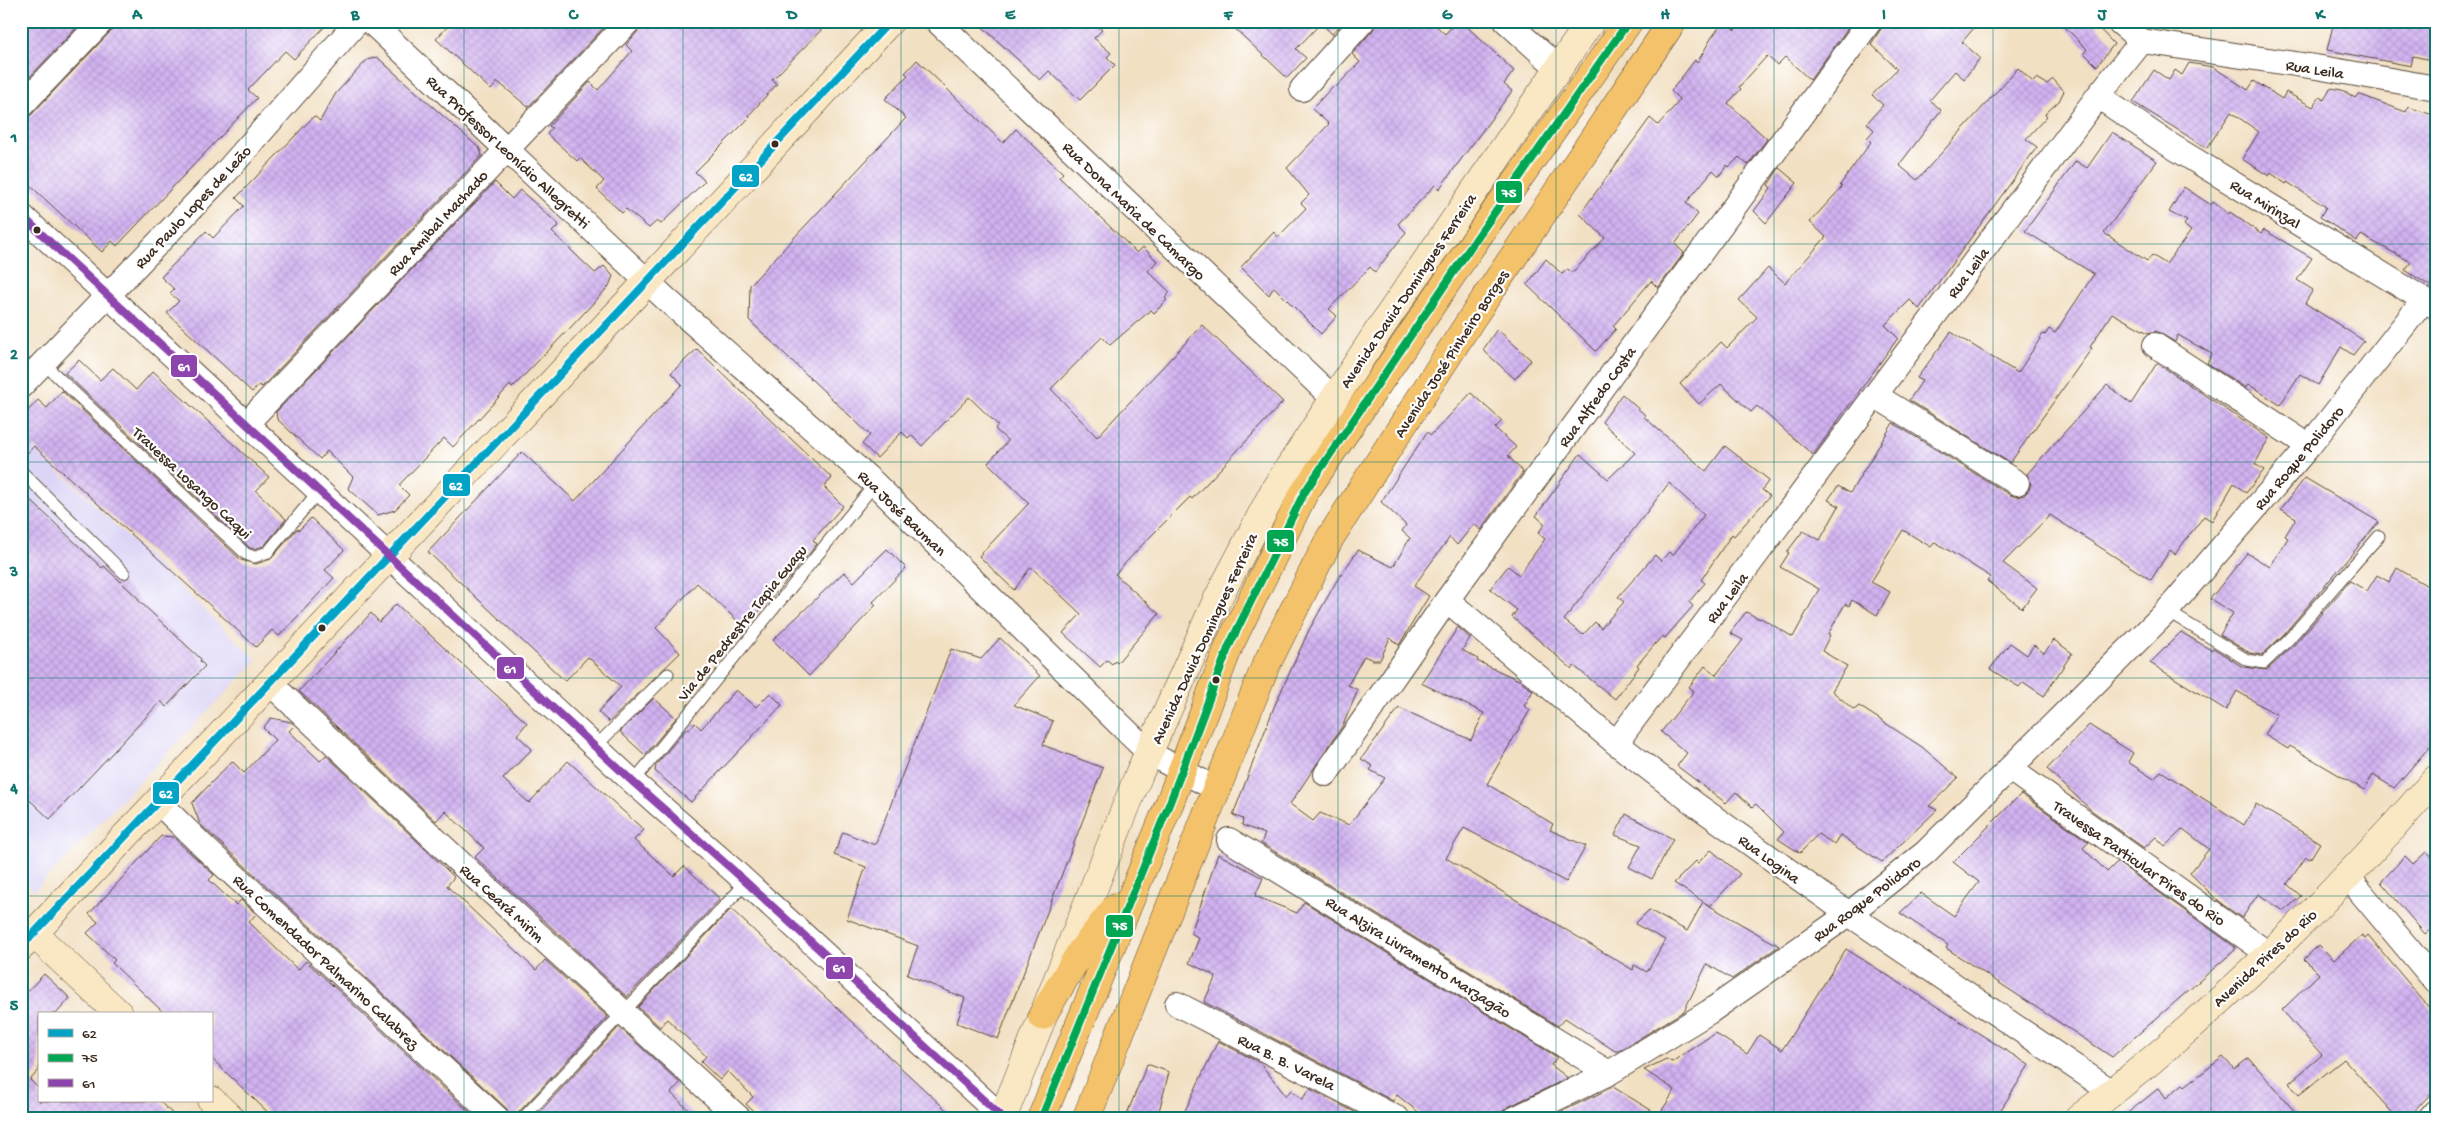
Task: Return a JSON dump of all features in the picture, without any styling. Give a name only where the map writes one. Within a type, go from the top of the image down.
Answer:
[{"type":"main road","points":[[117,1012],[24,933],[157,801],[648,282],[890,21]]},
{"type":"main road","name":"Avenida David Domingues Ferreira","points":[[1003,1118],[1042,1016],[1149,753],[1217,600],[1275,489],[1591,21]]},
{"type":"main road","points":[[1041,1119],[1181,772],[1229,646],[1304,493],[1476,239],[1629,21]]},
{"type":"main road","name":"Avenida José Pinheiro Borges","points":[[1086,1119],[1265,667],[1330,538],[1472,318],[1673,21]]},
{"type":"main road","name":"Avenida Pires do Rio","points":[[2078,1119],[2112,1092],[2270,955],[2348,877],[2436,779]]},
{"type":"main road","points":[[1042,1016],[1080,953],[1137,880]]},
{"type":"main road","points":[[212,1101],[231,1119]]},
{"type":"street","points":[[21,106],[102,21]]},
{"type":"street","name":"Rua Paulo Lopes de Leão","points":[[21,386],[226,172],[358,21]]},
{"type":"street","name":"Rua Professor Leonídio Allegretti","points":[[370,21],[648,282]]},
{"type":"street","name":"Rua Amibal Machado","points":[[247,423],[629,21]]},
{"type":"street","name":"Rua Dona Maria de Camargo","points":[[936,21],[1334,399]]},
{"type":"street","points":[[1302,89],[1363,21]]},
{"type":"street","points":[[1506,21],[1558,68]]},
{"type":"street","name":"Rua Alfredo Costa","points":[[1326,774],[1447,600],[1870,21]]},
{"type":"street","points":[[2118,21],[2142,41]]},
{"type":"street","name":"Rua Leila","points":[[1616,743],[2098,96],[2142,41],[2322,68],[2436,88]]},
{"type":"street","name":"Rua Mirinzal","points":[[2098,96],[2165,142],[2430,304]]},
{"type":"street","points":[[21,215],[633,782],[1003,1118]]},
{"type":"street","name":"Rua José Bauman","points":[[648,282],[875,484],[1149,753]]},
{"type":"street","name":"Rua Roque Polidoro","points":[[1514,1119],[1609,1073],[1709,1012],[1849,914],[1926,852],[2167,611],[2430,304]]},
{"type":"street","points":[[2155,345],[2309,446]]},
{"type":"street","points":[[1876,396],[2017,482]]},
{"type":"street","name":"Rua Logina","points":[[1447,600],[1616,743],[1695,804],[1849,914],[2112,1092]]},
{"type":"street","name":"Rua Ceará Mirim","points":[[268,682],[474,876],[740,1119]]},
{"type":"street","points":[[1149,753],[1181,772],[1216,789]]},
{"type":"street","name":"Travessa Particular Pires do Rio","points":[[2010,769],[2270,955]]},
{"type":"street","name":"Rua Comendador Palmarino Calabrez","points":[[157,801],[206,849],[498,1119]]},
{"type":"street","name":"Rua Alzira Livramento Marzagão","points":[[1229,840],[1609,1073]]},
{"type":"street","points":[[2348,877],[2436,982]]},
{"type":"street","name":"Rua B. B. Varela","points":[[1177,1004],[1398,1119]]},
{"type":"street","points":[[2430,1119],[2436,1112]]},
{"type":"lane","name":"Travessa Losango Caqui","points":[[43,364],[246,554],[254,557],[268,552],[319,491]]},
{"type":"lane","points":[[21,471],[124,573]]},
{"type":"lane","name":"Via de Pedrestre Tapia Guaçu","points":[[633,782],[875,484]]},
{"type":"lane","points":[[2167,611],[2246,660],[2264,662],[2288,640],[2379,536]]},
{"type":"lane","points":[[595,747],[668,674]]},
{"type":"lane","points":[[522,1119],[746,883]]},
{"type":"shaded area","points":[[21,435],[257,660],[34,891],[21,878]]},
{"type":"building","points":[[21,21],[83,21],[21,86]]},
{"type":"building","points":[[115,21],[330,21],[294,59],[285,51],[248,90],[257,98],[117,246],[112,241],[102,252],[21,177],[21,119],[31,115],[112,30]]},
{"type":"building","points":[[453,21],[610,21],[528,107],[498,82],[491,90],[436,39]]},
{"type":"building","points":[[644,21],[830,21],[772,80],[777,84],[749,115],[750,117],[695,172],[705,181],[661,224],[657,221],[649,228],[626,209],[622,213],[597,189],[604,181],[580,158],[577,161],[547,134],[552,128],[549,126],[590,82],[598,90],[632,51],[626,45]]},
{"type":"building","points":[[976,21],[1091,21],[1102,30],[1094,38],[1111,53],[1107,57],[1115,65],[1080,100],[1049,71],[1040,80]]},
{"type":"building","points":[[1227,21],[1344,21],[1332,34],[1321,23],[1296,49],[1306,58],[1287,78]]},
{"type":"building","points":[[1376,21],[1431,21],[1445,34],[1457,21],[1461,21],[1514,71],[1504,84],[1512,91],[1439,189],[1435,185],[1398,224],[1406,232],[1375,272],[1370,267],[1329,309],[1337,316],[1321,334],[1274,287],[1269,295],[1241,267],[1274,232],[1278,237],[1306,208],[1301,203],[1309,195],[1287,168],[1329,124],[1312,109],[1334,85],[1336,87],[1360,62],[1352,54],[1373,30]]},
{"type":"building","points":[[1724,21],[1735,30],[1742,21],[1853,21],[1810,80],[1785,57],[1777,65],[1767,56],[1739,87],[1741,89],[1728,103],[1767,139],[1748,165],[1739,157],[1729,167],[1727,165],[1719,176],[1713,170],[1686,203],[1698,214],[1675,244],[1684,253],[1658,288],[1651,281],[1613,326],[1616,329],[1596,351],[1527,285],[1546,259],[1562,274],[1568,269],[1572,273],[1605,238],[1580,214],[1650,118],[1658,125],[1680,100],[1671,91],[1695,60],[1697,63]]},
{"type":"building","points":[[1884,21],[1980,21],[1962,42],[1980,58],[1964,79],[1955,71],[1930,100],[1941,110],[1899,165],[1917,180],[2018,68],[2033,82],[2037,78],[2047,84],[2053,79],[2064,91],[2059,101],[2045,114],[2047,116],[2026,139],[2037,147],[1919,309],[1910,300],[1885,325],[1898,338],[1813,455],[1757,406],[1751,412],[1721,384],[1699,404],[1680,384],[1721,342],[1727,348],[1757,317],[1739,300],[1768,268],[1785,283],[1826,237],[1810,222],[1842,187],[1840,185],[1871,142],[1867,138],[1874,130],[1867,123],[1883,105],[1872,95],[1897,69],[1871,44]]},
{"type":"building","points":[[2059,21],[2092,21],[2114,44],[2097,66],[2084,53],[2087,49]]},
{"type":"building","points":[[2334,21],[2436,21],[2436,36],[2431,60],[2413,56],[2411,66],[2327,50]]},
{"type":"building","points":[[377,57],[480,149],[482,155],[262,387],[259,385],[252,392],[167,313],[179,301],[170,293],[174,289],[161,277],[206,231],[213,238],[244,206],[236,198],[314,116],[320,121],[336,93],[367,60]]},
{"type":"building","points":[[917,60],[1003,143],[1016,129],[1063,173],[1059,177],[1137,253],[1143,247],[1157,261],[1148,271],[1170,292],[1165,298],[1167,300],[1154,313],[1151,310],[1110,345],[1102,337],[1051,389],[1097,437],[1202,325],[1283,402],[1192,499],[1190,497],[1115,574],[1159,614],[1117,663],[1115,661],[1112,664],[1107,660],[1100,667],[1063,633],[1081,614],[1031,567],[1014,590],[979,556],[1029,503],[988,463],[1008,441],[995,429],[998,425],[969,397],[922,446],[911,435],[908,438],[902,432],[877,458],[862,444],[870,435],[749,320],[750,285],[906,118],[885,99],[908,75],[905,73]]},
{"type":"building","points":[[2189,63],[2213,67],[2248,90],[2254,81],[2282,99],[2286,92],[2313,107],[2320,97],[2324,100],[2330,88],[2342,90],[2355,98],[2358,94],[2406,112],[2408,107],[2436,116],[2436,268],[2432,287],[2405,270],[2411,262],[2361,235],[2357,241],[2320,217],[2326,207],[2287,182],[2286,184],[2271,173],[2269,176],[2242,159],[2259,132],[2231,112],[2207,148],[2133,102],[2154,70],[2169,80],[2175,70],[2182,75]]},
{"type":"building","points":[[2112,132],[2157,161],[2104,233],[2147,261],[2152,255],[2166,264],[2191,231],[2184,225],[2187,221],[2169,212],[2184,187],[2211,205],[2213,202],[2229,214],[2230,212],[2261,234],[2264,230],[2312,258],[2297,280],[2313,290],[2305,303],[2364,341],[2353,355],[2341,347],[2318,385],[2300,374],[2280,405],[2248,384],[2246,388],[2207,363],[2212,354],[2178,335],[2175,342],[2156,331],[2148,333],[2112,313],[2090,347],[2092,348],[2010,463],[1909,400],[1922,381],[1917,378],[1951,332],[2018,373],[2043,334],[2045,335],[2049,329],[2055,333],[2094,274],[2025,231],[2076,161],[2087,168]]},
{"type":"building","points":[[1779,168],[1797,183],[1766,223],[1754,211],[1771,188],[1768,185]]},
{"type":"building","points":[[495,182],[512,199],[520,190],[559,225],[552,232],[595,273],[604,266],[613,276],[609,286],[571,327],[512,388],[510,385],[453,447],[444,438],[399,485],[409,495],[395,510],[378,515],[348,488],[353,477],[327,451],[320,459],[277,419],[276,412]]},
{"type":"building","points":[[1497,329],[1531,360],[1515,379],[1483,350]]},
{"type":"building","points":[[697,349],[832,478],[824,487],[843,506],[813,540],[817,544],[778,591],[744,627],[697,583],[656,628],[680,653],[609,722],[598,712],[621,687],[588,657],[565,681],[428,552],[522,452],[575,501],[682,384],[671,373]]},
{"type":"building","points":[[79,360],[100,380],[113,368],[136,390],[153,371],[269,477],[256,491],[286,519],[264,546],[254,549],[250,548],[65,373]]},
{"type":"building","points":[[2157,363],[2269,438],[2255,464],[2264,470],[2246,493],[2234,483],[2212,521],[2204,516],[2175,554],[2170,550],[2151,580],[2050,515],[2003,563],[2037,588],[2022,608],[1987,581],[1991,577],[1935,542],[1931,547],[1903,530],[1871,582],[1890,592],[1877,615],[1852,600],[1849,606],[1845,604],[1828,634],[1830,635],[1822,651],[1847,666],[1832,691],[1854,710],[1859,706],[1922,747],[1958,778],[1929,806],[1937,810],[1882,862],[1840,835],[1834,844],[1818,834],[1800,853],[1778,839],[1784,832],[1756,804],[1752,807],[1736,792],[1726,803],[1677,766],[1687,753],[1661,732],[1694,691],[1689,687],[1705,666],[1716,675],[1743,640],[1730,633],[1746,612],[1761,618],[1793,637],[1819,589],[1780,567],[1789,553],[1787,552],[1803,531],[1820,540],[1839,506],[1828,500],[1838,486],[1850,493],[1893,423],[2010,495],[2017,497],[2024,495],[2029,490],[2031,483],[2027,474],[2107,385],[2131,404]]},
{"type":"building","points":[[62,391],[241,560],[256,564],[271,559],[297,529],[299,530],[311,518],[344,550],[325,570],[334,578],[279,636],[272,630],[256,647],[34,446],[21,460],[21,418],[38,400],[47,408]]},
{"type":"building","points":[[1471,393],[1502,421],[1495,428],[1516,447],[1508,456],[1523,472],[1481,530],[1474,524],[1457,545],[1450,537],[1424,572],[1414,586],[1429,596],[1399,645],[1390,638],[1380,660],[1373,660],[1364,656],[1348,685],[1358,690],[1343,725],[1290,804],[1313,821],[1320,813],[1349,825],[1385,778],[1370,770],[1373,766],[1361,759],[1399,708],[1471,740],[1484,713],[1421,683],[1458,627],[1470,638],[1462,650],[1478,659],[1477,661],[1521,681],[1533,691],[1524,706],[1530,710],[1487,784],[1553,824],[1550,830],[1586,846],[1566,882],[1464,828],[1446,858],[1633,970],[1634,965],[1647,972],[1665,940],[1635,924],[1649,910],[1687,931],[1703,902],[1779,946],[1732,979],[1707,964],[1684,1011],[1619,1051],[1615,1051],[1565,1018],[1558,1026],[1261,843],[1265,834],[1242,825],[1243,819],[1233,815],[1274,707],[1309,630],[1336,582],[1358,550],[1393,567],[1410,538],[1402,531],[1406,525],[1381,502],[1427,432],[1431,435]]},
{"type":"building","points":[[1622,394],[1645,415],[1644,417],[1706,471],[1725,446],[1769,480],[1762,490],[1770,496],[1734,536],[1732,534],[1701,580],[1705,583],[1689,602],[1693,606],[1665,638],[1662,636],[1637,665],[1639,667],[1615,699],[1574,666],[1572,669],[1512,617],[1517,610],[1490,589],[1508,566],[1519,575],[1545,539],[1538,533],[1545,524],[1536,516],[1580,454],[1608,479],[1635,453],[1602,422]],"holes":[[[1669,483],[1704,515],[1673,555],[1669,552],[1661,561],[1655,555],[1618,597],[1624,602],[1601,628],[1595,622],[1583,635],[1564,620]]]},
{"type":"building","points":[[2305,478],[2379,522],[2283,635],[2262,655],[2250,653],[2220,635],[2233,613],[2210,599],[2247,553],[2270,567],[2288,538],[2285,536],[2296,518],[2281,509]]},
{"type":"building","points":[[21,491],[102,568],[104,566],[139,599],[201,659],[200,661],[205,666],[166,707],[161,701],[50,819],[21,792]]},
{"type":"building","points":[[887,549],[906,568],[873,602],[876,605],[809,676],[773,640],[844,572],[854,582]]},
{"type":"building","points":[[2397,568],[2436,591],[2436,739],[2394,788],[2373,775],[2364,790],[2290,746],[2288,749],[2265,735],[2277,715],[2237,691],[2226,710],[2150,663],[2181,632],[2211,650],[2213,648],[2243,667],[2267,670],[2294,645],[2350,581],[2367,591],[2377,575],[2389,582]]},
{"type":"building","points":[[396,604],[527,723],[517,735],[532,749],[503,779],[529,803],[568,761],[644,830],[634,840],[674,876],[684,866],[720,899],[627,997],[475,857],[484,848],[445,811],[436,821],[299,691],[371,613],[379,622]]},
{"type":"building","points":[[1000,638],[1040,676],[1014,705],[1053,721],[1043,745],[1103,768],[998,1039],[957,1023],[965,998],[907,975],[918,946],[847,919],[866,867],[834,855],[843,832],[875,845],[951,649],[981,659]]},
{"type":"building","points":[[2054,640],[2072,653],[2044,696],[2023,682],[2019,687],[1990,669],[2010,643],[2027,655],[2034,645],[2044,653]]},
{"type":"building","points":[[736,690],[756,707],[770,693],[782,705],[691,802],[655,771],[656,765],[687,728],[689,730],[695,723],[701,729]]},
{"type":"building","points":[[654,698],[676,718],[645,755],[620,732]]},
{"type":"building","points":[[271,718],[291,722],[295,725],[289,731],[320,761],[326,755],[417,841],[454,877],[447,886],[536,970],[545,960],[608,1017],[517,1114],[515,1119],[511,1119],[507,1109],[200,824],[192,803],[232,761],[244,773],[275,740],[263,728]]},
{"type":"building","points":[[2089,725],[2133,753],[2128,762],[2154,779],[2161,771],[2244,825],[2256,804],[2320,843],[2310,859],[2306,857],[2287,884],[2301,896],[2284,911],[2258,894],[2242,918],[2219,902],[2190,873],[2209,849],[2183,829],[2165,846],[2156,837],[2144,848],[2091,810],[2047,769]]},
{"type":"building","points":[[2021,794],[2089,842],[2083,848],[2107,872],[2117,862],[2235,947],[2235,950],[2112,1057],[1946,948],[1948,945],[1900,913],[1921,893],[1954,916],[1979,882],[1953,862]]},
{"type":"building","points":[[1626,814],[1673,839],[1652,879],[1629,867],[1641,845],[1615,835]]},
{"type":"building","points":[[161,836],[173,837],[214,875],[209,880],[236,905],[241,900],[256,914],[249,922],[298,970],[306,961],[477,1119],[275,1119],[212,1059],[212,1012],[163,1012],[112,963],[115,960],[87,933],[98,922],[89,914]]},
{"type":"building","points":[[1711,850],[1740,874],[1710,906],[1674,883],[1696,861],[1698,863]]},
{"type":"building","points":[[2426,852],[2436,861],[2436,925],[2425,934],[2381,882],[2405,856],[2413,864]]},
{"type":"building","points":[[1218,854],[1263,878],[1255,896],[1297,913],[1304,902],[1557,1057],[1551,1065],[1568,1078],[1508,1107],[1502,1112],[1500,1119],[1427,1119],[1397,1095],[1393,1101],[1204,1002],[1216,976],[1189,963],[1199,938],[1191,933]]},
{"type":"building","points":[[731,909],[956,1119],[761,1119],[746,1104],[753,1097],[728,1071],[720,1080],[701,1062],[706,1056],[667,1019],[660,1027],[638,1007]]},
{"type":"building","points":[[2362,935],[2365,938],[2368,935],[2436,1016],[2436,1088],[2407,1119],[2398,1119],[2344,1059],[2299,1095],[2289,1083],[2322,1055],[2282,1010],[2319,974],[2304,959],[2319,945],[2334,960]]},
{"type":"building","points":[[1846,949],[2029,1065],[1995,1119],[1546,1119],[1613,1087],[1659,1115],[1675,1090],[1644,1070],[1666,1059],[1672,1062],[1715,1033],[1747,1054],[1759,1035],[1782,1050]]},
{"type":"building","points":[[44,974],[70,998],[58,1012],[38,1012],[38,1071],[30,1080],[38,1088],[38,1102],[160,1102],[178,1119],[21,1119],[21,998]]},
{"type":"building","points":[[619,1027],[680,1083],[671,1093],[698,1119],[533,1119]]},
{"type":"building","points":[[1218,1041],[1260,1063],[1286,1096],[1291,1090],[1302,1099],[1310,1089],[1368,1119],[1181,1119]]},
{"type":"building","points":[[2223,1057],[2234,1069],[2249,1058],[2301,1119],[2120,1119],[2159,1088],[2166,1098]]},
{"type":"building","points":[[1147,1064],[1169,1072],[1157,1119],[1125,1119]]},
{"type":"transit line","name":"62","points":[[21,947],[890,21]]},
{"type":"transit line","name":"75","points":[[1041,1119],[1170,802],[1229,646],[1304,493],[1476,239],[1629,21]]},
{"type":"transit line","name":"61","points":[[21,215],[633,782],[734,871],[1003,1118]]}]
